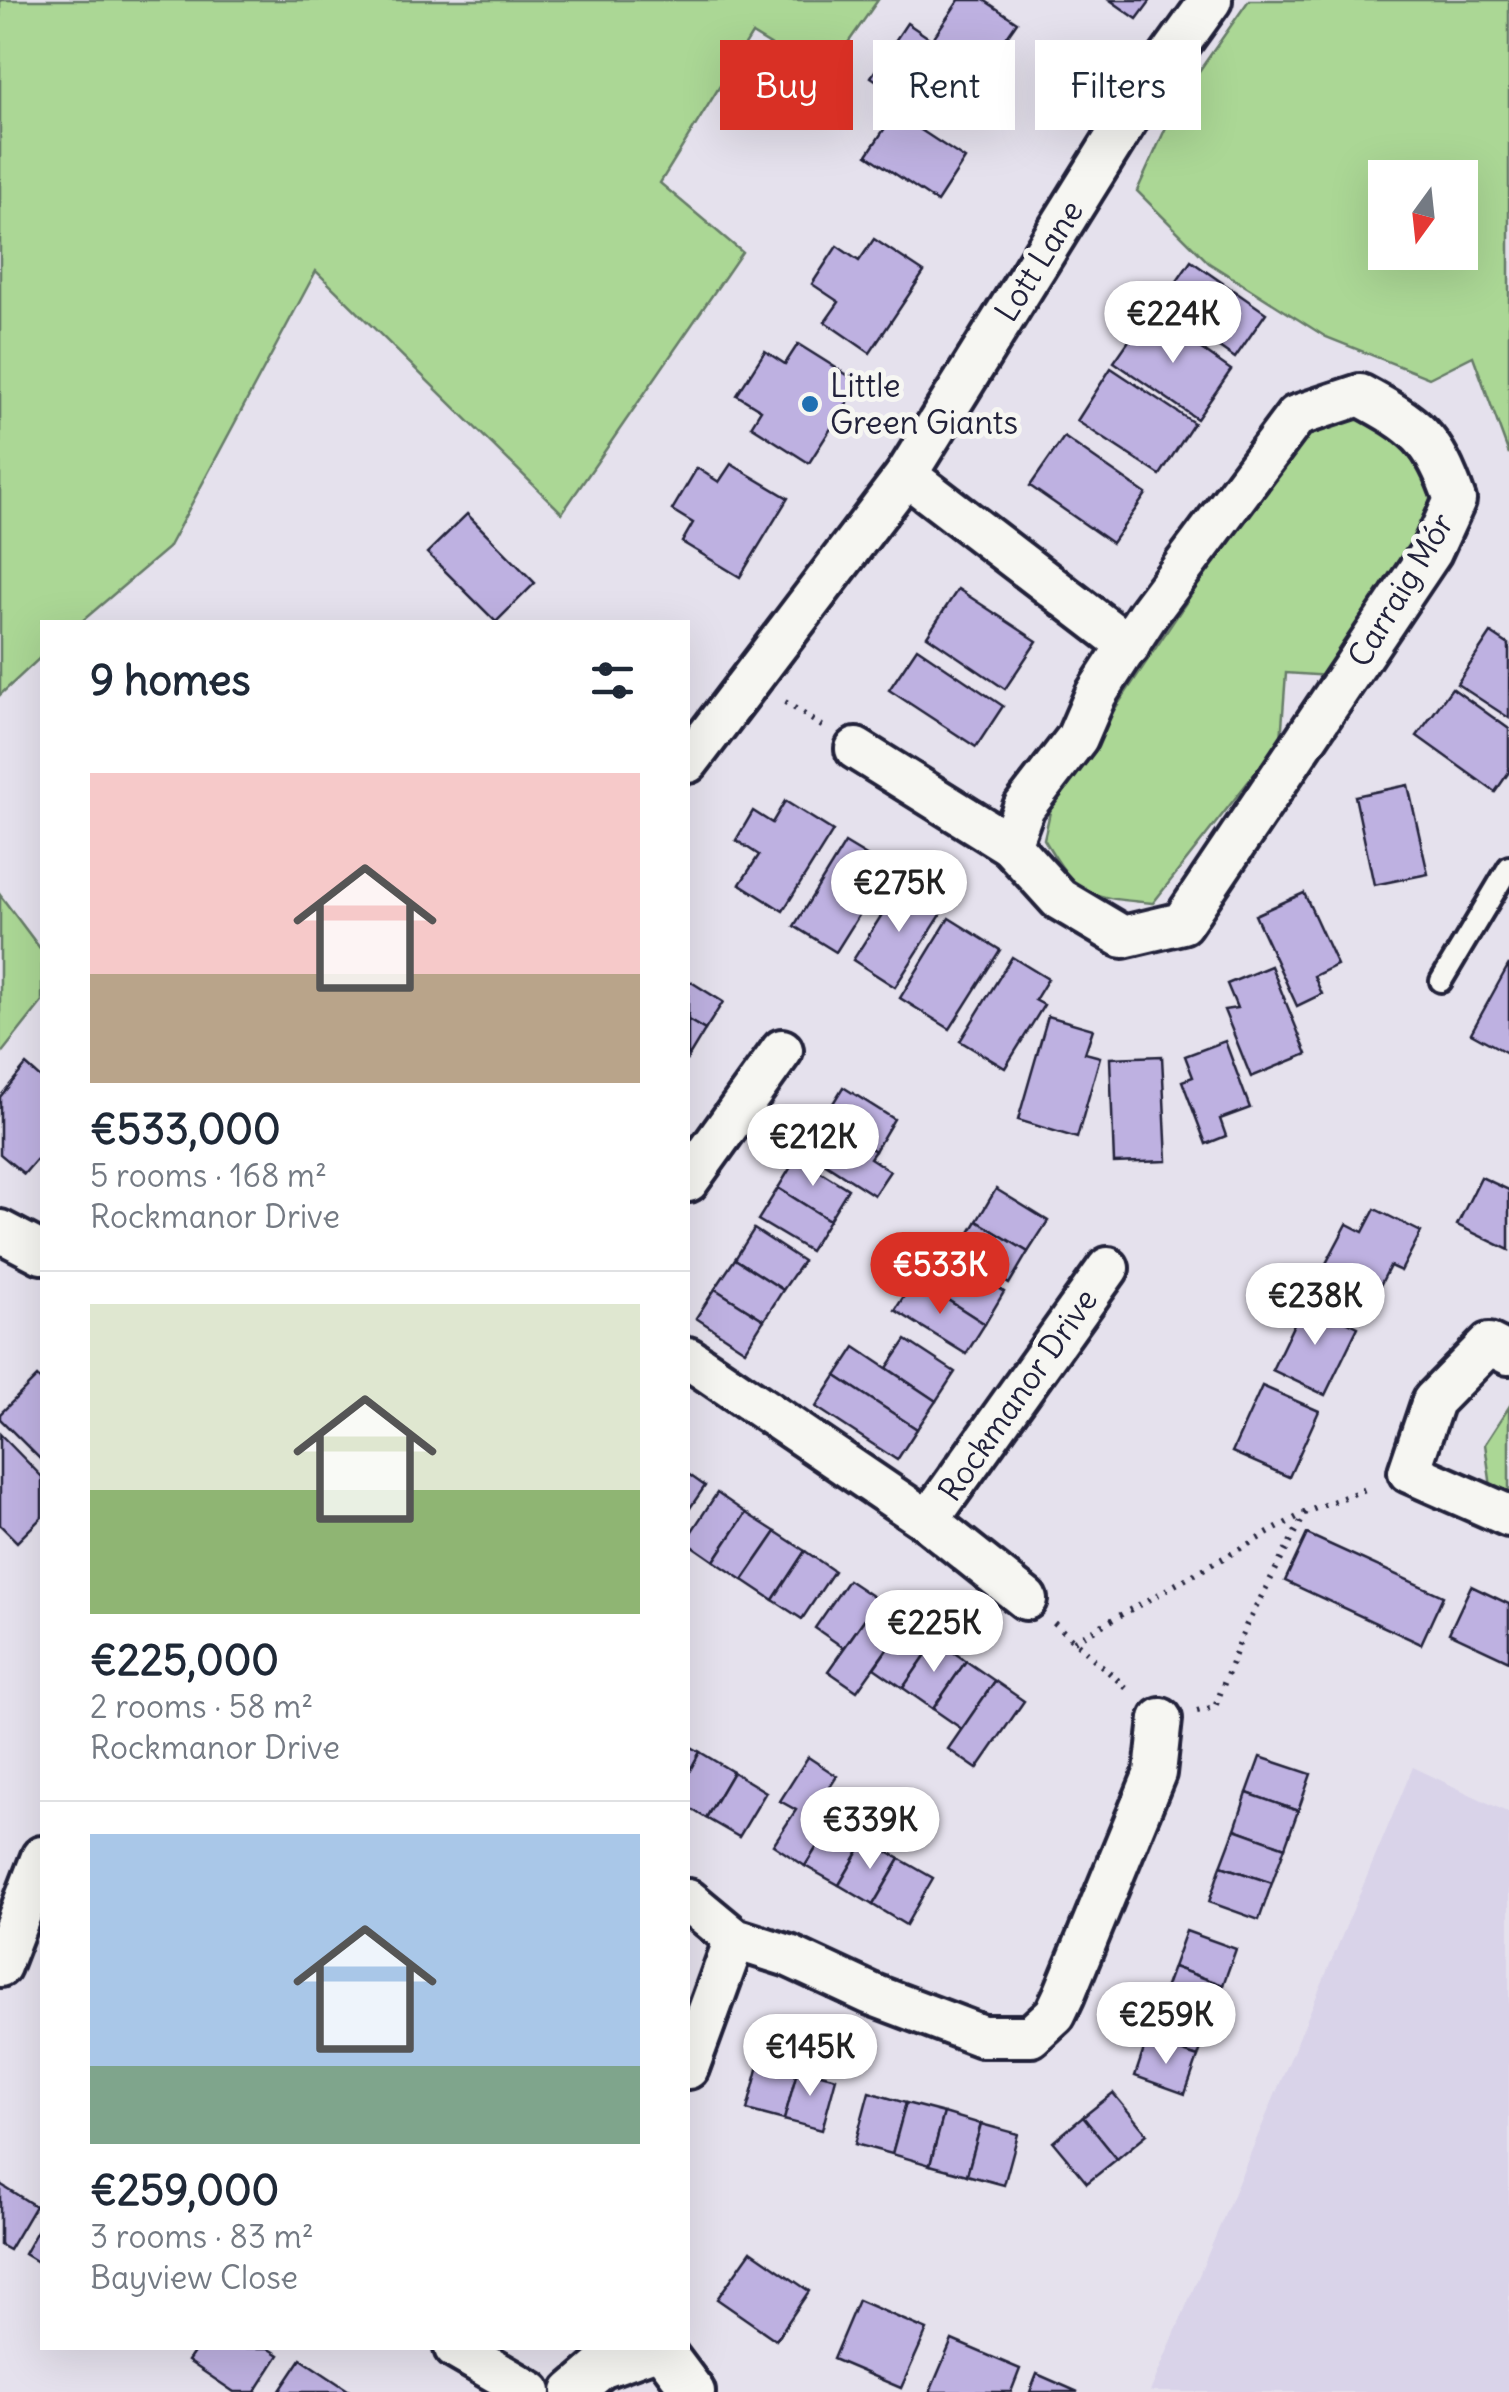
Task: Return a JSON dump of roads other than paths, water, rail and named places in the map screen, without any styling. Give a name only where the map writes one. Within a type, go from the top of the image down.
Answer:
[{"type":"street","name":"Lott Lane","points":[[690,759],[906,475],[1140,97],[1211,0]]},
{"type":"street","name":"Carraig Mór","points":[[856,750],[1010,845],[1059,900],[1124,937],[1182,922],[1431,552],[1454,500],[1440,457],[1414,424],[1360,395],[1296,416],[1096,694],[1076,738],[1024,807],[1010,845]]},
{"type":"street","points":[[906,475],[1129,646]]},
{"type":"street","points":[[690,1178],[782,1050]]},
{"type":"street","points":[[0,1230],[40,1252]]},
{"type":"street","name":"Rockmanor Drive","points":[[928,1521],[1108,1268]]},
{"type":"street","points":[[1509,1354],[1489,1344],[1433,1401],[1409,1472],[1509,1516]]},
{"type":"street","name":"Rockmanor Drive","points":[[690,1359],[928,1521],[1026,1599]]},
{"type":"street","points":[[690,1902],[736,1939],[789,1956],[870,1994],[982,2036],[1031,2036],[1055,2014],[1064,1995],[1155,1773],[1161,1719]]},
{"type":"street","points":[[0,1966],[40,1862]]},
{"type":"street","points":[[690,2063],[736,1939]]},
{"type":"street","points":[[458,2350],[531,2392]]},
{"type":"street","points":[[573,2392],[602,2368],[653,2350]]},
{"type":"street","points":[[661,2350],[694,2392]]},
{"type":"lane","points":[[1440,982],[1509,868]]},
{"type":"place","name":"Little Green Giants","points":[[810,404]]}]
